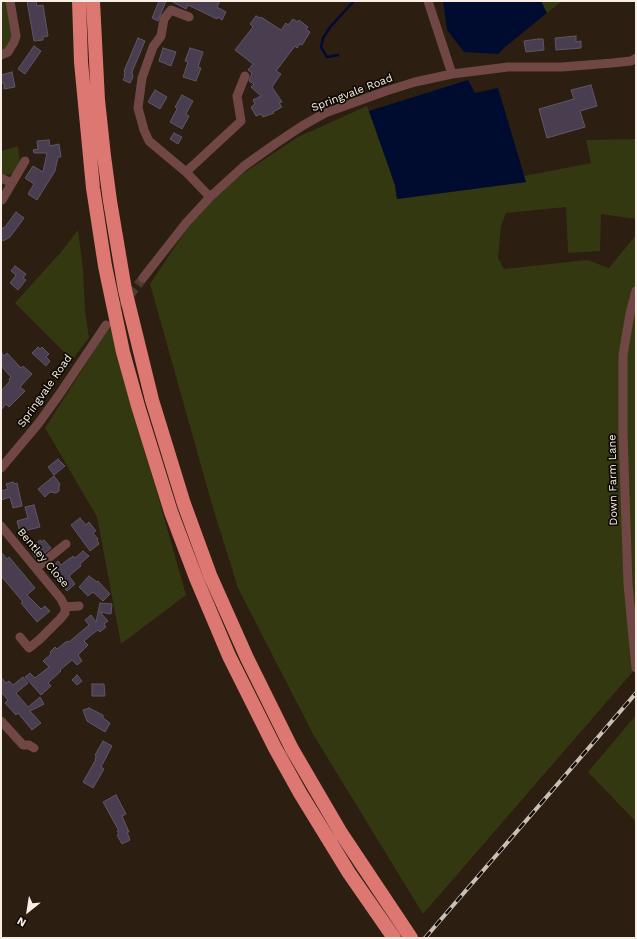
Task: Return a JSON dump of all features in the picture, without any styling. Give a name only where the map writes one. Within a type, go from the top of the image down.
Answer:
[{"type":"highway","points":[[79,1],[81,62],[93,188],[105,266],[123,352],[171,512],[196,578],[229,656],[275,748],[300,793],[349,873],[394,938]]},
{"type":"highway","points":[[93,1],[98,100],[104,156],[125,290],[152,400],[184,504],[210,575],[247,658],[292,749],[341,833],[411,938]]},
{"type":"street","points":[[1,55],[8,52],[16,36],[10,1]]},
{"type":"street","points":[[428,1],[452,74]]},
{"type":"street","points":[[190,17],[171,5],[164,19],[161,36],[153,47],[142,78],[138,108],[144,130],[149,141],[186,172],[210,197]]},
{"type":"street","name":"Springvale Road","points":[[143,278],[186,224],[210,197],[244,166],[302,126],[325,113],[392,89],[452,74],[508,67],[562,67],[634,61]]},
{"type":"street","points":[[186,172],[240,121],[237,96],[245,76]]},
{"type":"street","points":[[2,200],[25,161]]},
{"type":"street","points":[[1,178],[12,183]]},
{"type":"street","name":"Down Farm Lane","points":[[636,291],[630,314],[623,355],[628,577],[636,668]]},
{"type":"street","name":"Springvale Road","points":[[1,468],[42,418],[106,325]]},
{"type":"street","name":"Bentley Close","points":[[1,526],[61,599],[65,606]]},
{"type":"street","points":[[36,568],[66,544]]},
{"type":"street","points":[[20,637],[29,648],[60,619],[65,613],[65,606],[79,606]]},
{"type":"street","points":[[1,721],[23,744],[34,748]]},
{"type":"green space","points":[[1,1],[7,1],[12,36],[6,48],[1,51]]},
{"type":"green space","points":[[541,1],[562,1],[547,13]]},
{"type":"green space","points":[[367,106],[395,185],[397,199],[526,182],[524,176],[591,163],[586,140],[636,139],[636,219],[601,214],[600,251],[568,253],[566,207],[506,213],[501,226],[498,258],[504,269],[587,260],[609,268],[636,235],[636,668],[423,914],[313,734],[238,588],[213,508],[150,284],[184,233],[210,201],[242,174],[298,137]]},
{"type":"green space","points":[[18,146],[20,163],[13,174],[1,174],[1,151]]},
{"type":"green space","points":[[78,230],[83,269],[85,311],[89,338],[72,360],[15,303],[61,252]]},
{"type":"green space","points":[[110,326],[186,595],[121,644],[97,517],[45,428]]},
{"type":"green space","points":[[636,715],[636,822],[588,772]]},
{"type":"water","points":[[443,1],[541,1],[547,13],[498,54],[464,52],[447,30]]},
{"type":"water","points":[[468,80],[475,93],[498,88],[526,182],[397,199],[395,185],[369,111]]},
{"type":"building","points":[[27,1],[36,1],[37,6],[43,5],[48,36],[43,37],[43,40],[34,41]]},
{"type":"building","points":[[159,1],[166,1],[158,21],[152,18]]},
{"type":"building","points":[[171,1],[220,1],[217,7],[226,12],[222,20],[218,17],[217,19],[188,5],[186,9]]},
{"type":"building","points":[[256,16],[261,17],[281,30],[286,23],[288,25],[293,19],[298,22],[299,20],[308,27],[306,29],[310,32],[302,45],[300,44],[297,48],[295,46],[276,71],[281,74],[272,87],[282,102],[279,103],[282,107],[273,112],[274,113],[263,117],[261,114],[256,116],[251,107],[255,104],[253,100],[261,96],[251,87],[254,84],[249,81],[252,73],[248,70],[253,64],[235,50],[253,27],[250,24]]},
{"type":"building","points":[[576,36],[576,42],[581,41],[581,48],[556,50],[555,38]]},
{"type":"building","points":[[138,38],[145,41],[132,72],[133,77],[130,83],[123,80],[125,76],[124,71]]},
{"type":"building","points":[[543,39],[544,50],[526,52],[524,41]]},
{"type":"building","points":[[34,46],[41,51],[25,74],[18,69]]},
{"type":"building","points":[[163,48],[176,52],[171,66],[159,61]]},
{"type":"building","points":[[190,48],[203,52],[198,67],[201,68],[196,81],[183,77],[188,62],[185,61]]},
{"type":"building","points":[[12,72],[15,87],[4,89],[4,83],[1,83],[1,75]]},
{"type":"building","points":[[591,85],[597,106],[580,111],[585,127],[547,138],[539,109],[574,99],[571,90]]},
{"type":"building","points":[[155,90],[167,97],[160,109],[148,102]]},
{"type":"building","points":[[182,95],[193,101],[186,114],[189,116],[182,129],[170,122],[177,109],[175,107]]},
{"type":"building","points":[[174,133],[182,137],[178,144],[170,139]]},
{"type":"building","points":[[49,140],[50,146],[59,144],[61,157],[58,157],[55,171],[37,200],[28,194],[34,184],[25,178],[33,166],[43,172],[47,153],[34,153],[33,150],[38,149],[37,141]]},
{"type":"building","points":[[16,212],[24,218],[10,237],[3,241],[1,238],[1,229],[5,227]]},
{"type":"building","points":[[15,266],[26,274],[23,278],[26,280],[18,290],[10,283],[16,275],[11,271]]},
{"type":"building","points":[[38,347],[40,349],[42,347],[49,354],[46,357],[50,361],[46,366],[32,353]]},
{"type":"building","points":[[1,352],[4,356],[7,353],[21,368],[23,366],[32,374],[20,387],[25,391],[9,407],[6,404],[1,410],[1,391],[10,381],[9,379],[11,377],[1,366]]},
{"type":"building","points":[[58,459],[65,466],[54,475],[48,467]]},
{"type":"building","points":[[54,476],[60,484],[59,491],[56,493],[50,492],[45,497],[38,489]]},
{"type":"building","points":[[13,482],[14,484],[17,483],[22,506],[13,508],[10,497],[1,500],[1,491],[8,489],[6,484]]},
{"type":"building","points":[[34,505],[40,527],[20,532],[17,521],[28,518],[25,507]]},
{"type":"building","points":[[80,518],[86,525],[89,522],[96,531],[93,533],[98,539],[99,544],[90,551],[71,525]]},
{"type":"building","points":[[40,540],[41,542],[44,540],[51,548],[39,558],[36,558],[32,552],[35,549],[33,546]]},
{"type":"building","points":[[83,551],[89,556],[80,564],[81,566],[69,576],[75,584],[67,591],[49,569],[58,561],[61,565],[73,556],[75,558]]},
{"type":"building","points":[[1,552],[7,559],[9,557],[35,588],[27,595],[41,609],[45,606],[50,611],[37,622],[21,603],[23,602],[1,576]]},
{"type":"building","points":[[89,576],[97,582],[98,581],[110,594],[103,601],[93,592],[88,596],[79,587]]},
{"type":"building","points":[[100,603],[112,604],[111,614],[100,612],[108,621],[104,624],[106,627],[100,632],[98,630],[84,641],[88,645],[78,655],[82,661],[77,665],[72,660],[48,683],[51,686],[41,695],[25,677],[30,673],[35,678],[49,667],[43,661],[51,654],[50,652],[55,647],[57,649],[67,641],[69,642],[89,625],[85,620],[91,615],[96,622]]},
{"type":"building","points":[[77,675],[82,681],[77,685],[72,680]]},
{"type":"building","points":[[1,677],[6,683],[9,681],[13,685],[23,677],[28,683],[16,693],[28,707],[40,697],[44,704],[30,711],[41,723],[32,730],[18,713],[16,715],[5,703],[8,700],[1,692]]},
{"type":"building","points":[[92,684],[104,684],[105,696],[92,696]]},
{"type":"building","points":[[89,708],[103,715],[103,718],[110,723],[105,732],[87,721],[83,710]]},
{"type":"building","points":[[103,741],[112,746],[101,767],[104,769],[93,788],[83,782],[95,761],[95,755]]},
{"type":"building","points":[[116,795],[126,814],[122,816],[129,832],[127,832],[130,840],[122,844],[117,835],[119,834],[117,831],[119,831],[103,802]]},
{"type":"waterway","points":[[338,55],[327,57],[321,47],[323,38],[331,26],[354,1]]},
{"type":"tunnel","points":[[113,317],[143,278]]},
{"type":"railway","points":[[425,938],[636,693]]}]
